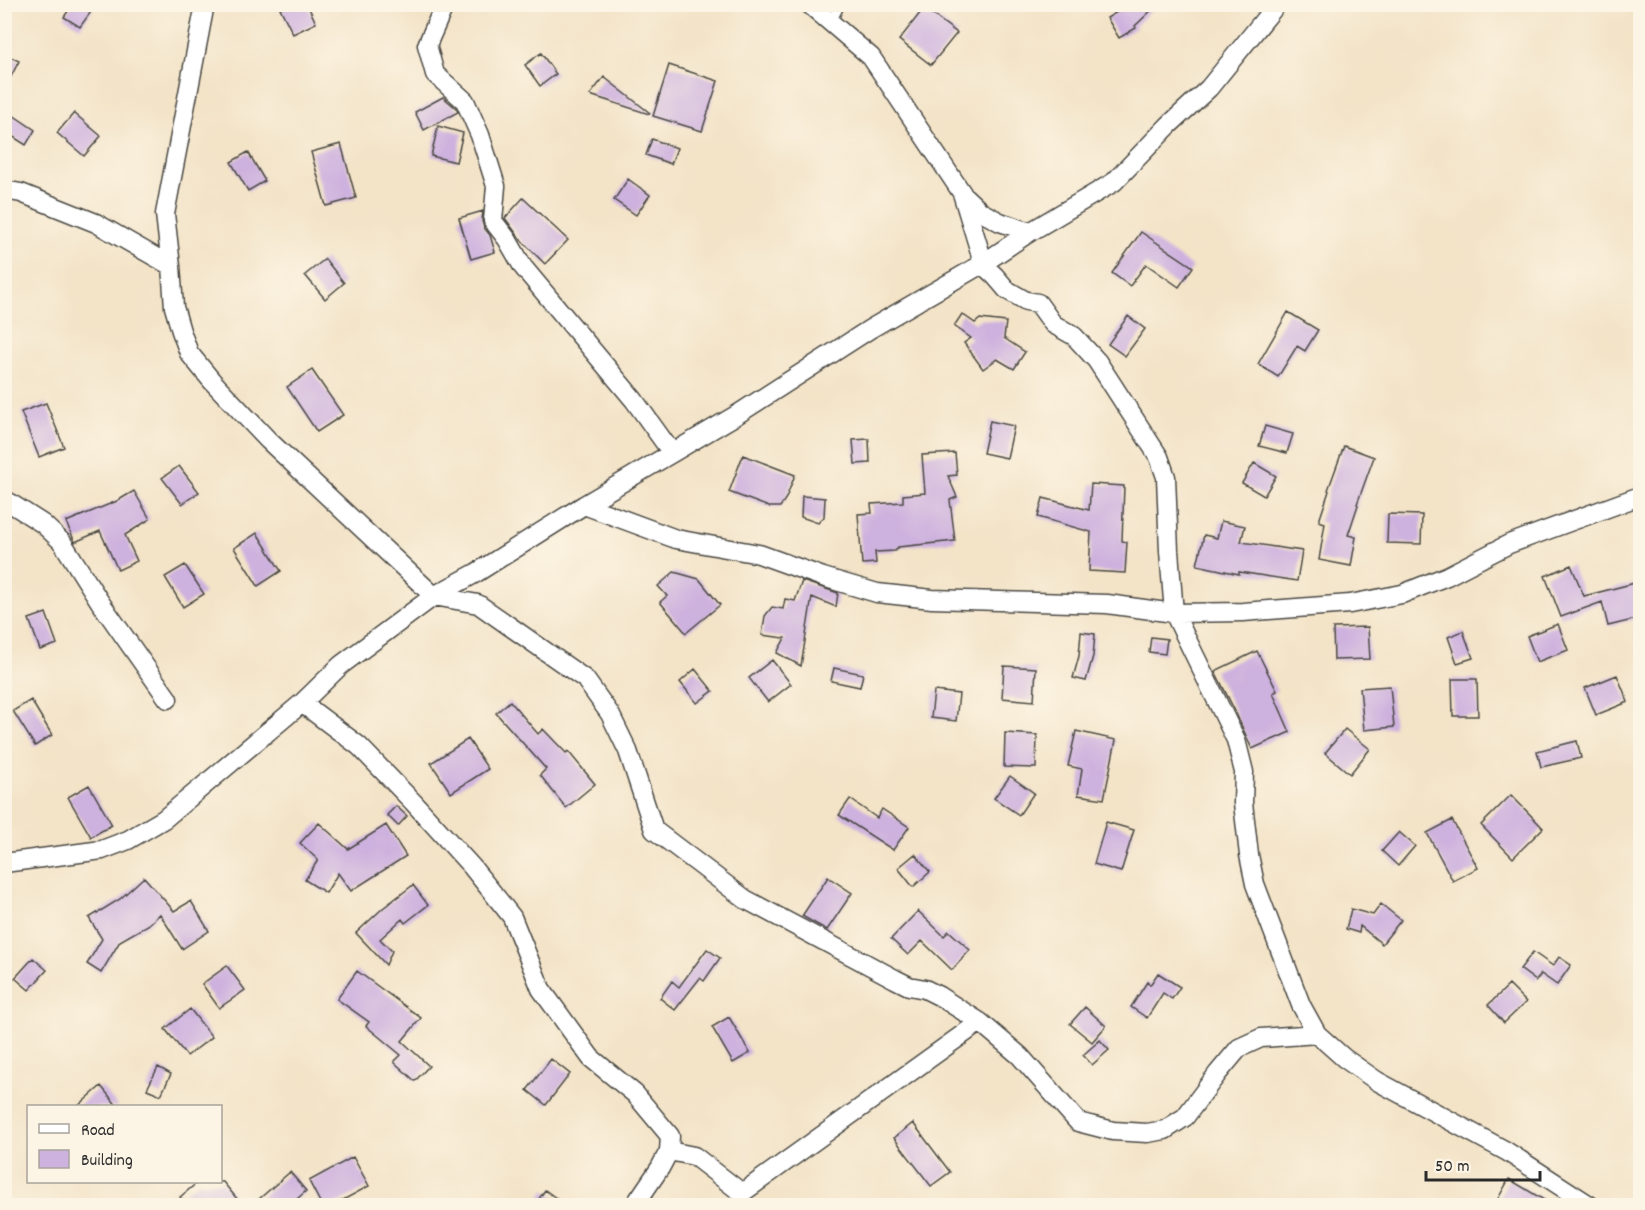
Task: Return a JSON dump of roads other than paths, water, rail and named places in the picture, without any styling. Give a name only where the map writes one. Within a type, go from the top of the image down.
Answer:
[{"type":"street","points":[[205,4],[165,213],[174,307],[189,353],[268,440],[434,596],[478,604],[585,679],[610,714],[628,751],[654,830],[745,899],[886,975],[939,996],[980,1022],[1020,1056],[1078,1122],[1113,1131],[1147,1133],[1165,1130],[1185,1116],[1239,1048],[1261,1038],[1317,1034]]},
{"type":"street","points":[[445,4],[427,45],[435,74],[465,100],[480,135],[496,186],[493,221],[507,238],[523,267],[634,400],[672,453]]},
{"type":"street","points":[[809,4],[871,57],[962,193],[981,212],[1000,222],[1030,232]]},
{"type":"street","points":[[4,863],[102,850],[128,840],[164,819],[302,703],[341,665],[434,596],[476,573],[584,505],[738,414],[870,328],[982,264],[1030,232],[1114,182],[1169,125],[1209,88],[1277,4]]},
{"type":"street","points":[[4,190],[21,194],[96,222],[171,266]]},
{"type":"street","points":[[962,193],[982,264],[1007,290],[1026,300],[1038,303],[1053,324],[1074,336],[1097,362],[1159,457],[1166,477],[1174,613],[1236,740],[1244,772],[1243,803],[1255,884],[1300,1005],[1317,1034],[1344,1058],[1377,1081],[1506,1151],[1591,1206]]},
{"type":"street","points":[[584,505],[676,539],[759,554],[877,593],[932,599],[1107,604],[1174,613],[1255,611],[1350,604],[1402,594],[1447,576],[1509,544],[1641,496]]},
{"type":"street","points":[[4,499],[43,524],[62,542],[100,602],[168,699]]},
{"type":"street","points":[[302,703],[359,746],[472,867],[512,918],[541,989],[591,1058],[635,1094],[670,1136],[669,1151],[634,1206]]},
{"type":"street","points":[[669,1151],[694,1156],[742,1193],[980,1022]]},
{"type":"lane","points":[[831,22],[840,4]]}]
